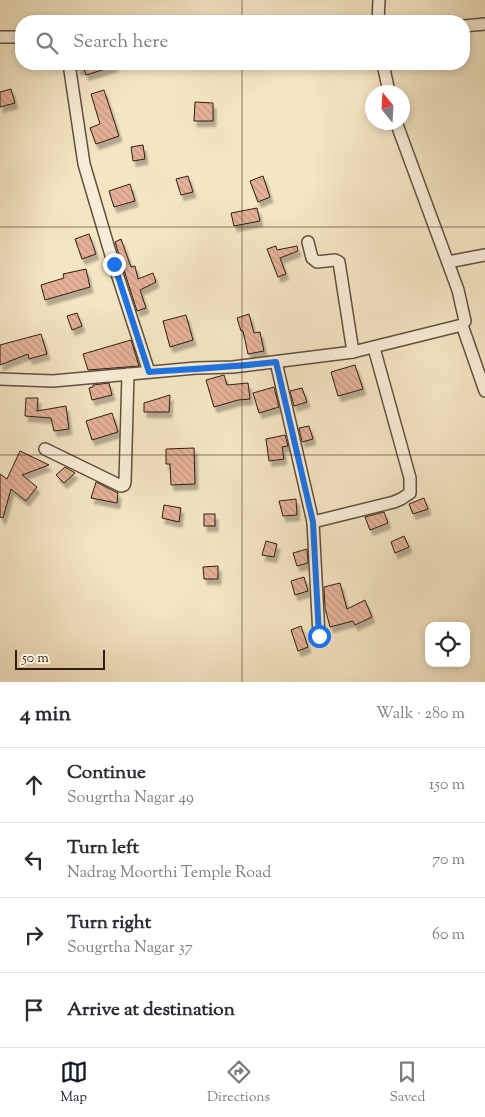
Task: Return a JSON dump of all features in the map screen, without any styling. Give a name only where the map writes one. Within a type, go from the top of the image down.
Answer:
[{"type":"street","points":[[378,15],[379,0]]},
{"type":"street","points":[[470,25],[485,24]]},
{"type":"street","points":[[0,37],[15,37]]},
{"type":"street","points":[[70,70],[84,164],[149,372]]},
{"type":"street","points":[[384,70],[388,85]]},
{"type":"street","points":[[0,379],[53,381],[196,368],[233,368],[353,352],[462,325],[465,320],[460,297],[399,130]]},
{"type":"street","points":[[308,242],[312,258],[317,262],[335,260],[338,262],[353,352]]},
{"type":"street","points":[[448,262],[485,255]]},
{"type":"street","points":[[462,325],[485,391]]},
{"type":"street","points":[[313,522],[401,500],[410,493],[410,478],[374,348]]},
{"type":"street","points":[[276,362],[313,522],[319,636]]},
{"type":"street","points":[[45,449],[120,486],[124,485],[128,374]]},
{"type":"building","points":[[84,70],[102,70],[86,75]]},
{"type":"building","points":[[11,89],[15,103],[0,107],[0,92]]},
{"type":"building","points":[[104,90],[119,136],[96,144],[90,128],[100,124],[91,94]]},
{"type":"building","points":[[195,102],[213,103],[213,121],[194,121]]},
{"type":"building","points":[[143,145],[145,159],[133,161],[131,147]]},
{"type":"building","points":[[188,176],[193,192],[181,195],[176,179]]},
{"type":"building","points":[[263,176],[270,197],[258,202],[250,181]]},
{"type":"building","points":[[130,184],[135,201],[114,207],[109,191]]},
{"type":"building","points":[[257,208],[260,221],[234,226],[231,213]]},
{"type":"building","points":[[89,234],[96,254],[82,259],[75,239]]},
{"type":"building","points":[[121,239],[131,267],[135,266],[138,279],[153,273],[156,282],[140,290],[146,308],[137,311],[115,242]]},
{"type":"building","points":[[276,246],[277,250],[297,246],[298,251],[280,258],[286,274],[278,277],[267,249]]},
{"type":"building","points":[[86,269],[90,287],[45,300],[41,285],[64,278],[63,274]]},
{"type":"building","points":[[77,313],[82,326],[72,330],[67,316]]},
{"type":"building","points":[[249,314],[254,333],[260,332],[264,351],[248,354],[243,331],[241,331],[237,318]]},
{"type":"building","points":[[186,315],[193,340],[170,347],[163,321]]},
{"type":"building","points":[[41,334],[47,354],[29,359],[28,354],[0,365],[0,345]]},
{"type":"building","points":[[131,340],[139,366],[88,370],[83,354]]},
{"type":"building","points":[[355,365],[363,389],[338,396],[331,372]]},
{"type":"building","points":[[224,375],[227,385],[248,383],[250,399],[238,400],[214,407],[206,380]]},
{"type":"building","points":[[109,383],[112,395],[92,400],[89,388],[93,387],[93,385]]},
{"type":"building","points":[[274,387],[279,407],[259,413],[253,393]]},
{"type":"building","points":[[302,388],[307,402],[294,406],[290,391]]},
{"type":"building","points":[[170,395],[169,412],[144,412],[144,403]]},
{"type":"building","points":[[26,398],[38,398],[37,411],[66,406],[69,429],[54,431],[51,418],[25,416]]},
{"type":"building","points":[[112,413],[118,432],[92,440],[86,421]]},
{"type":"building","points":[[309,426],[313,439],[302,442],[299,428]]},
{"type":"building","points":[[285,435],[288,446],[282,447],[284,459],[269,461],[266,439]]},
{"type":"building","points":[[194,448],[195,484],[171,485],[170,464],[166,464],[166,449]]},
{"type":"building","points":[[20,451],[49,465],[22,475],[37,487],[26,501],[11,489],[3,518],[0,517],[0,474],[7,479]]},
{"type":"building","points":[[65,467],[75,473],[64,483],[56,475]]},
{"type":"building","points":[[96,482],[118,493],[117,503],[91,498]]},
{"type":"building","points":[[424,498],[428,509],[413,514],[409,504]]},
{"type":"building","points":[[296,499],[297,515],[283,516],[279,501]]},
{"type":"building","points":[[164,505],[181,508],[179,522],[162,518]]},
{"type":"building","points":[[384,512],[388,523],[370,530],[365,517]]},
{"type":"building","points":[[204,514],[215,514],[215,526],[204,526]]},
{"type":"building","points":[[404,536],[409,547],[395,553],[391,542]]},
{"type":"building","points":[[266,541],[277,544],[274,557],[262,555]]},
{"type":"building","points":[[307,549],[308,563],[297,566],[293,553]]},
{"type":"building","points":[[218,566],[218,579],[204,579],[203,567]]},
{"type":"building","points":[[304,577],[308,591],[295,595],[291,581]]},
{"type":"building","points":[[340,583],[347,609],[365,600],[372,617],[355,625],[353,621],[330,627],[325,608],[324,587]]},
{"type":"building","points":[[301,626],[308,647],[298,651],[291,630]]},
{"type":"route","points":[[114,264],[149,372],[196,368],[233,368],[276,362],[313,522],[319,636]]}]
